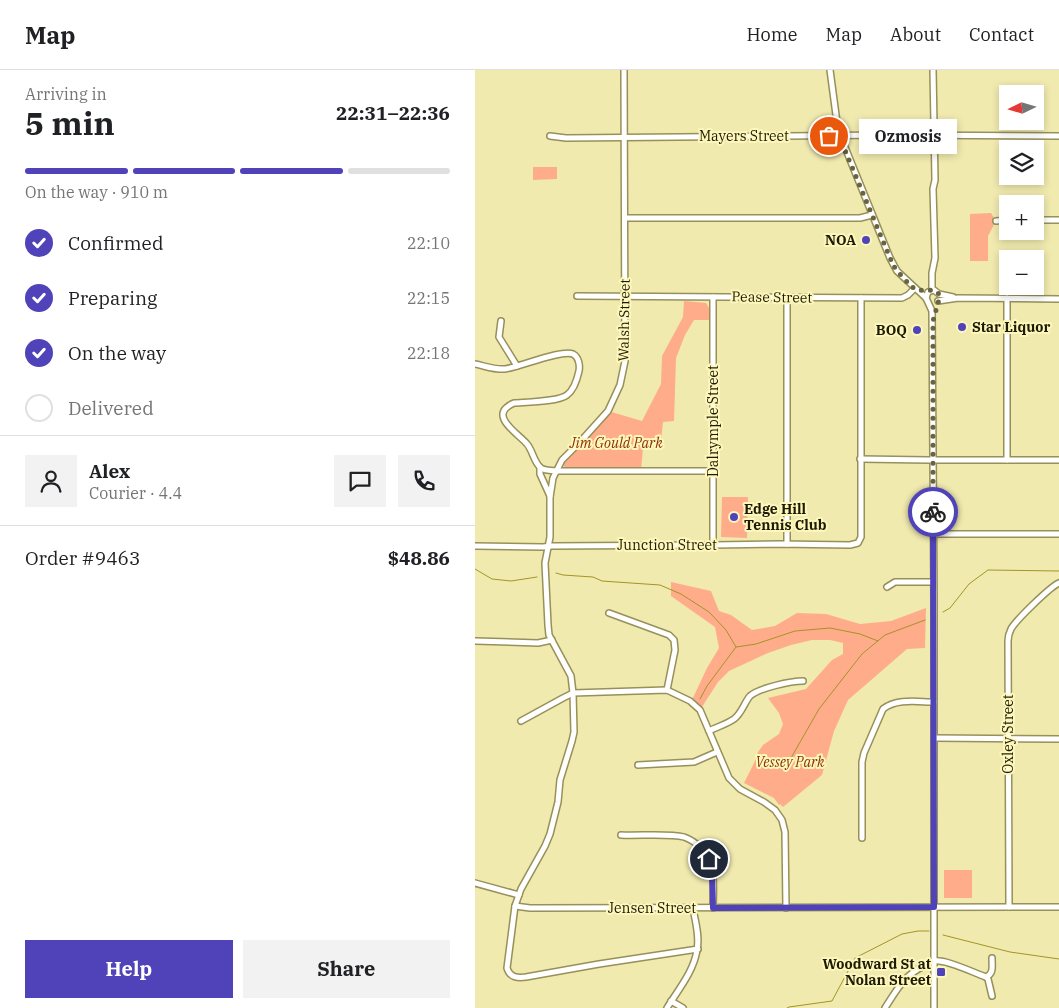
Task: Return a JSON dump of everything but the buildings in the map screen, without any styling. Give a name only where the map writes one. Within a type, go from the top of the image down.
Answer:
[{"type":"street","name":"Walsh Street","points":[[624,70],[625,361],[620,385],[608,411],[562,460],[552,484],[550,529],[545,563],[548,625],[549,636],[571,676],[574,732],[560,780],[558,802],[552,826],[545,846],[515,906],[507,968],[509,973],[514,976],[526,977],[698,949]]},
{"type":"street","points":[[830,70],[839,136],[897,271],[933,304],[958,298],[1058,298]]},
{"type":"street","points":[[933,70],[935,258],[931,290],[927,294],[932,308],[933,321],[934,1008]]},
{"type":"street","name":"Mayers Street","points":[[550,136],[566,138],[1059,136]]},
{"type":"street","points":[[625,218],[860,218],[872,215]]},
{"type":"street","points":[[1044,220],[1059,220]]},
{"type":"street","points":[[915,288],[936,290],[939,294],[958,298]]},
{"type":"street","name":"Pease Street","points":[[577,296],[902,298],[908,296],[915,288]]},
{"type":"street","points":[[933,321],[940,298],[939,294]]},
{"type":"street","name":"Dalrymple Street","points":[[713,296],[713,545]]},
{"type":"street","points":[[787,297],[787,544]]},
{"type":"street","points":[[861,298],[860,458],[1059,460]]},
{"type":"street","points":[[1007,298],[1007,460]]},
{"type":"street","points":[[501,321],[499,337],[517,366]]},
{"type":"street","points":[[475,364],[495,369],[505,369],[565,353],[576,356],[579,363],[579,371],[571,391],[566,396],[558,399],[514,403],[509,405],[504,411],[504,418],[508,426],[529,445],[550,497]]},
{"type":"street","name":"Junction Street","points":[[475,546],[787,544],[850,546],[858,543],[861,537],[860,458]]},
{"type":"street","points":[[539,468],[556,471],[713,471]]},
{"type":"street","points":[[933,534],[1059,534]]},
{"type":"street","points":[[887,587],[895,582],[933,582]]},
{"type":"street","name":"Oxley Street","points":[[1009,908],[1009,634],[1017,621],[1049,589],[1059,583]]},
{"type":"street","points":[[609,613],[669,635],[674,640],[675,650],[667,690]]},
{"type":"street","points":[[475,641],[538,643],[552,640]]},
{"type":"street","points":[[709,731],[736,718],[747,700],[755,692],[791,682],[803,681]]},
{"type":"street","points":[[521,721],[573,693],[667,690],[690,701],[700,710],[725,771],[734,785],[770,806],[779,814],[782,820],[785,832],[786,908]]},
{"type":"street","points":[[862,838],[862,762],[883,708],[899,702],[934,702]]},
{"type":"street","points":[[934,738],[1059,739]]},
{"type":"street","points":[[638,765],[694,762],[717,752]]},
{"type":"street","points":[[621,836],[676,836],[694,842],[705,852],[711,865],[713,908]]},
{"type":"street","points":[[475,883],[519,895]]},
{"type":"street","name":"Jensen Street","points":[[515,906],[530,908],[1059,907]]},
{"type":"street","points":[[667,1008],[687,976],[698,949],[697,928],[693,908]]},
{"type":"street","points":[[986,978],[992,973],[992,958]]},
{"type":"street","points":[[885,1008],[909,975],[934,961],[949,963],[986,978],[992,996]]},
{"type":"street","points":[[671,1001],[683,1008]]},
{"type":"green space","points":[[533,167],[557,167],[557,179],[533,180]]},
{"type":"green space","points":[[991,213],[996,221],[988,236],[988,261],[970,261],[970,214]]},
{"type":"green space","name":"Jim Gould Park","points":[[684,301],[706,303],[709,308],[710,320],[694,320],[685,335],[676,358],[674,421],[663,422],[661,441],[643,448],[641,471],[566,471],[562,460],[608,411],[642,421],[661,384],[662,356],[683,317]]},
{"type":"green space","name":"Edge Hill Tennis Club","points":[[722,497],[748,497],[747,538],[721,537]]},
{"type":"green space","name":"Vessey Park","points":[[671,582],[711,591],[719,611],[731,615],[752,630],[775,626],[797,613],[826,614],[860,624],[891,621],[926,608],[925,648],[907,649],[848,700],[834,731],[822,775],[783,807],[774,798],[744,783],[758,752],[763,745],[779,734],[783,724],[779,713],[768,698],[806,689],[832,660],[843,654],[843,643],[830,640],[812,640],[791,645],[768,653],[729,671],[718,682],[700,710],[691,702],[719,648],[715,627],[671,596]]},
{"type":"green space","points":[[944,870],[972,870],[972,898],[944,898]]},
{"type":"waterway","points":[[475,569],[492,579],[511,581],[537,577]]},
{"type":"waterway","points":[[943,612],[950,608],[969,584],[988,570],[1059,571]]},
{"type":"waterway","points":[[556,573],[593,577],[602,581],[660,585],[681,594],[709,612],[726,630],[736,647]]},
{"type":"waterway","points":[[791,758],[819,709],[862,654],[885,635],[925,620]]},
{"type":"waterway","points":[[700,699],[707,686],[736,647],[756,644],[795,631],[830,628],[860,634],[878,641]]},
{"type":"waterway","points":[[787,1008],[832,1001],[855,958],[902,934],[929,931]]},
{"type":"waterway","points":[[943,935],[1010,952],[1059,959]]},
{"type":"way so far","points":[[829,136],[839,136],[897,271],[915,288],[925,291],[934,290],[940,296],[933,321],[933,512]]},
{"type":"place","name":"Ozmosis","points":[[829,136]]},
{"type":"place","name":"NOA","points":[[866,240]]},
{"type":"place","name":"Star Liquor","points":[[962,327]]},
{"type":"place","name":"BOQ","points":[[917,330]]},
{"type":"place","name":"Edge Hill Tennis Club","points":[[734,517]]},
{"type":"place","name":"Woodward St at Nolan Street","points":[[941,972]]},
{"type":"route","points":[[709,859],[712,871],[713,908],[934,907],[933,512]]}]
